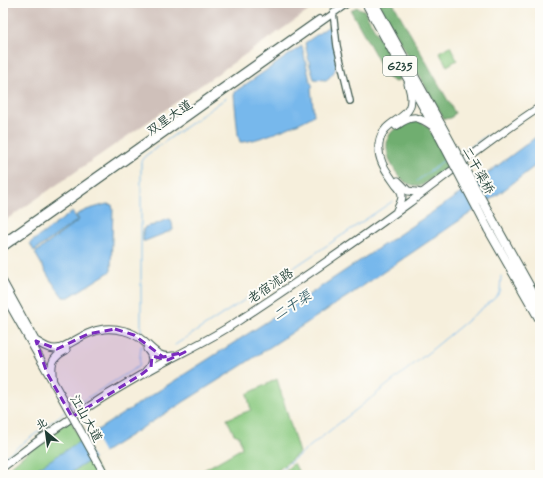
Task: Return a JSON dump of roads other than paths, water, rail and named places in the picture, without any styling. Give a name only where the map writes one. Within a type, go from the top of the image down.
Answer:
[{"type":"highway","name":"G235","points":[[366,3],[404,73],[436,126]]},
{"type":"highway","name":"G235","points":[[374,3],[436,126]]},
{"type":"highway","name":"二干渠桥","points":[[436,126],[492,227]]},
{"type":"highway","name":"G235","points":[[492,227],[540,305]]},
{"type":"highway","name":"G235","points":[[492,227],[540,320]]},
{"type":"main road","points":[[397,211],[401,202],[401,191],[387,172],[380,160],[378,152],[379,140],[384,130],[403,116],[411,105],[412,95],[404,73]]},
{"type":"main road","name":"老宿沭路","points":[[3,467],[38,440],[76,414],[142,374],[226,329],[285,290],[422,193],[518,121],[540,107]]},
{"type":"main road","points":[[422,193],[408,191],[403,186],[387,165],[383,155],[383,146],[386,136],[392,129],[409,118],[421,118],[436,126]]},
{"type":"main road","name":"江山大道","points":[[3,282],[36,341],[47,372]]},
{"type":"main road","name":"江山大道","points":[[3,293],[105,475]]},
{"type":"main road","points":[[36,341],[46,347],[57,349],[62,348],[88,334],[103,330],[115,329],[134,334],[142,339],[158,354],[164,357],[185,352]]},
{"type":"main road","points":[[53,383],[51,369],[54,359],[62,352],[91,336],[106,333],[124,334],[136,339],[159,358],[168,360]]},
{"type":"main road","points":[[142,374],[150,367],[152,357],[150,352]]},
{"type":"street","name":"双星大道","points":[[3,248],[333,11],[342,3]]},
{"type":"street","name":"双星大道","points":[[3,242],[333,11],[348,3]]},
{"type":"street","points":[[333,11],[337,46],[350,102]]},
{"type":"water","points":[[332,24],[337,58],[335,70],[326,80],[314,79],[305,43]]},
{"type":"water","points":[[302,46],[310,81],[313,87],[311,89],[314,115],[300,123],[278,132],[240,142],[234,95],[236,91]]},
{"type":"water","points":[[540,134],[540,162],[500,193],[351,294],[241,366],[67,475],[27,475],[307,296],[461,193]]},
{"type":"water","points":[[107,204],[112,205],[113,208],[111,271],[69,297],[63,297],[50,279],[35,253],[79,220],[76,215],[86,210]]},
{"type":"water","points":[[72,212],[78,220],[34,251],[30,243]]},
{"type":"water","points":[[170,219],[173,230],[143,241],[143,231],[145,227]]},
{"type":"waterway","points":[[141,336],[141,161],[145,156],[226,98]]},
{"type":"waterway","points":[[460,151],[467,150],[487,135]]},
{"type":"waterway","points":[[417,181],[447,158]]},
{"type":"waterway","points":[[175,345],[393,201]]},
{"type":"waterway","points":[[277,475],[289,463],[496,297],[500,291],[501,276]]},
{"type":"waterway","points":[[71,408],[139,366],[141,346]]},
{"type":"waterway","points":[[3,458],[65,412]]},
{"type":"water label","name":"二干渠","points":[[292,305]]}]
